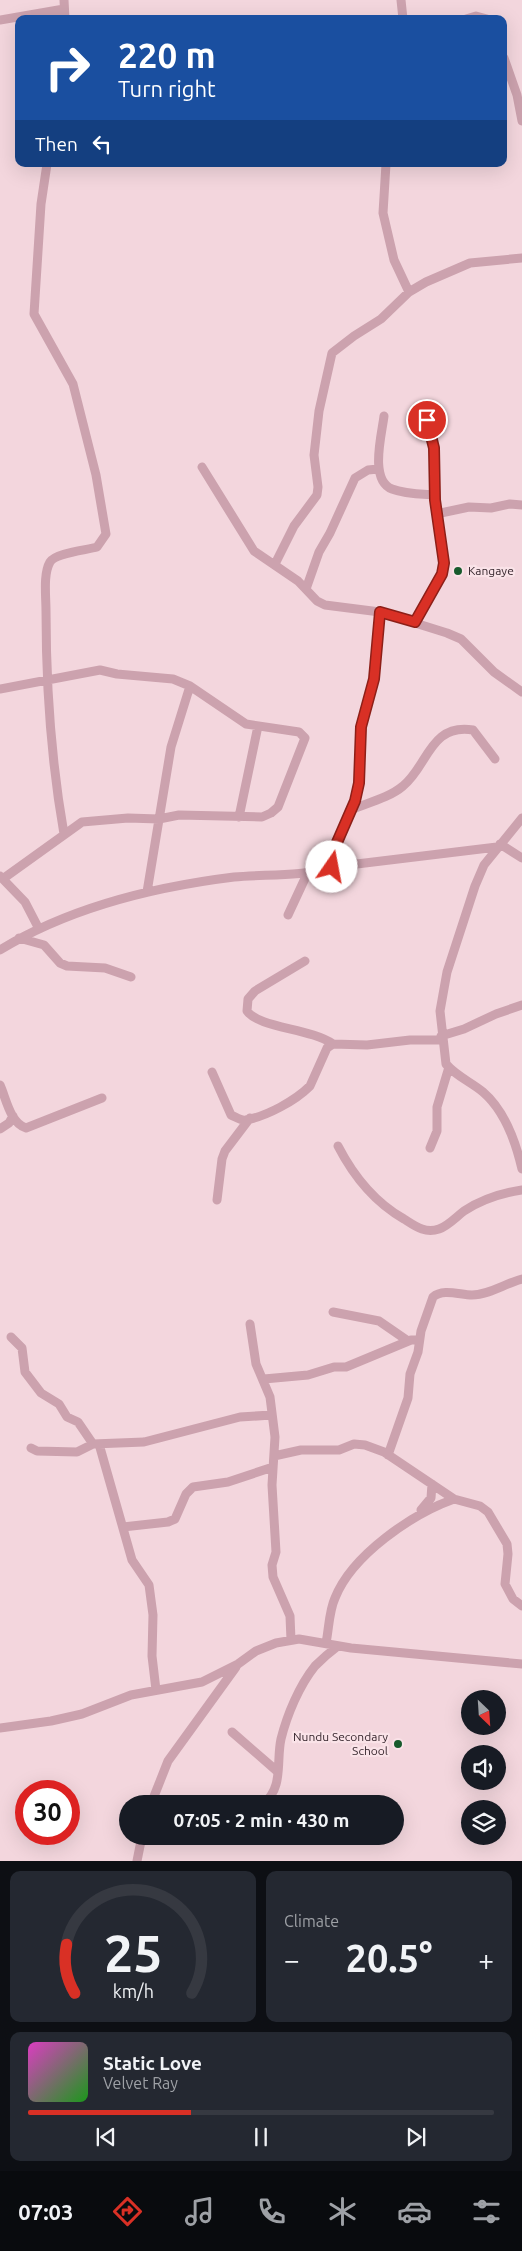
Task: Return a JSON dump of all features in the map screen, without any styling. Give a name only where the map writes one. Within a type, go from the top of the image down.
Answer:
[{"type":"street","points":[[401,0],[403,15]]},
{"type":"street","points":[[20,15],[64,4]]},
{"type":"street","points":[[0,20],[15,16]]},
{"type":"street","points":[[507,67],[517,95],[522,120]]},
{"type":"street","points":[[47,167],[41,204],[34,314],[73,384],[96,475],[106,534],[102,542],[96,547],[56,556],[50,562],[46,582],[46,649],[50,730],[54,774],[64,834]]},
{"type":"street","points":[[386,167],[383,213],[394,260],[409,292]]},
{"type":"street","points":[[275,564],[294,526],[317,495],[318,487],[314,455],[320,411],[332,353],[354,336],[377,323],[409,292],[470,264],[522,258]]},
{"type":"street","points":[[384,416],[378,469],[382,480],[392,489],[435,495]]},
{"type":"street","points":[[415,622],[442,574],[444,563],[436,514],[434,448],[430,424],[422,417]]},
{"type":"street","points":[[202,467],[254,550],[306,589],[317,601],[325,605],[380,612],[415,622],[461,639],[494,672],[522,692]]},
{"type":"street","points":[[306,589],[319,552],[330,533],[355,478],[368,470],[378,469]]},
{"type":"street","points":[[436,514],[469,507],[491,508],[510,504],[522,506]]},
{"type":"street","points":[[332,867],[335,847],[355,801],[359,783],[361,727],[374,679],[380,612]]},
{"type":"street","points":[[0,688],[100,670],[117,674],[173,679],[190,686],[246,724],[300,732],[305,735],[305,741],[278,807],[271,814],[262,817],[179,815],[159,819],[128,818],[82,822],[2,877],[25,902],[39,929]]},
{"type":"street","points":[[147,892],[171,746],[190,686]]},
{"type":"street","points":[[239,817],[258,726]]},
{"type":"street","points":[[350,810],[401,788],[419,768],[432,743],[448,734],[467,729],[473,730],[496,759]]},
{"type":"street","points":[[522,818],[484,865],[475,886],[447,972],[440,1011],[444,1057],[449,1068],[485,1093],[494,1105],[518,1151],[522,1169]]},
{"type":"street","points":[[0,950],[18,938],[39,929],[113,901],[147,892],[224,879],[308,872],[332,867],[498,846],[522,858]]},
{"type":"street","points":[[288,915],[308,872]]},
{"type":"street","points":[[18,938],[44,945],[60,963],[67,966],[105,968],[131,976]]},
{"type":"street","points":[[305,961],[255,991],[248,999],[248,1011],[256,1020],[310,1032],[333,1044],[367,1045],[442,1038],[522,1005]]},
{"type":"street","points":[[212,1072],[231,1115],[240,1119],[250,1118],[275,1109],[310,1086],[327,1048],[333,1044]]},
{"type":"street","points":[[430,1148],[437,1131],[437,1107],[449,1068]]},
{"type":"street","points":[[0,1085],[12,1116],[22,1126],[32,1127],[102,1098]]},
{"type":"street","points":[[0,1129],[9,1123],[12,1116]]},
{"type":"street","points":[[217,1200],[222,1159],[225,1151],[250,1118]]},
{"type":"street","points":[[338,1146],[345,1159],[376,1200],[392,1214],[422,1230],[439,1230],[476,1205],[508,1192],[522,1190]]},
{"type":"street","points":[[388,1455],[408,1398],[410,1374],[418,1352],[419,1340],[431,1302],[437,1294],[474,1295],[522,1279]]},
{"type":"street","points":[[333,1312],[379,1321],[408,1341]]},
{"type":"street","points":[[250,1324],[256,1364],[269,1389],[274,1456],[276,1552],[272,1565],[274,1577],[290,1616],[291,1640]]},
{"type":"street","points":[[11,1337],[22,1348],[23,1369],[37,1389],[59,1404],[67,1417],[78,1422],[96,1444],[132,1560],[149,1585],[153,1615],[152,1656],[156,1690]]},
{"type":"street","points":[[264,1379],[308,1375],[334,1367],[346,1367],[408,1341],[419,1340]]},
{"type":"street","points":[[31,1448],[37,1451],[76,1452],[96,1444],[144,1442],[240,1417],[272,1415]]},
{"type":"street","points":[[274,1456],[301,1450],[339,1450],[358,1443],[380,1450],[454,1499],[480,1506],[488,1512],[507,1544],[505,1584],[513,1598],[522,1606]]},
{"type":"street","points":[[123,1527],[168,1522],[174,1519],[186,1494],[193,1488],[236,1480],[273,1467]]},
{"type":"street","points":[[419,1515],[431,1498],[432,1484]]},
{"type":"street","points":[[326,1643],[334,1600],[346,1578],[385,1538],[419,1515],[454,1499]]},
{"type":"street","points":[[0,1728],[51,1721],[82,1714],[131,1695],[202,1682],[238,1664],[256,1650],[291,1640],[522,1664]]},
{"type":"street","points":[[272,1795],[278,1772],[281,1740],[295,1702],[316,1666],[338,1646]]},
{"type":"street","points":[[155,1795],[168,1761],[238,1664]]},
{"type":"street","points":[[232,1732],[278,1772]]},
{"type":"street","points":[[137,1861],[140,1845]]},
{"type":"place","name":"Kangaye","points":[[458,571]]},
{"type":"place","name":"Nundu Secondary School","points":[[398,1744]]},
{"type":"route","points":[[332,867],[335,847],[345,819],[355,801],[359,783],[361,727],[374,679],[378,654],[380,612],[415,622],[442,574],[444,563],[437,526],[434,448],[430,424],[427,420]]}]
